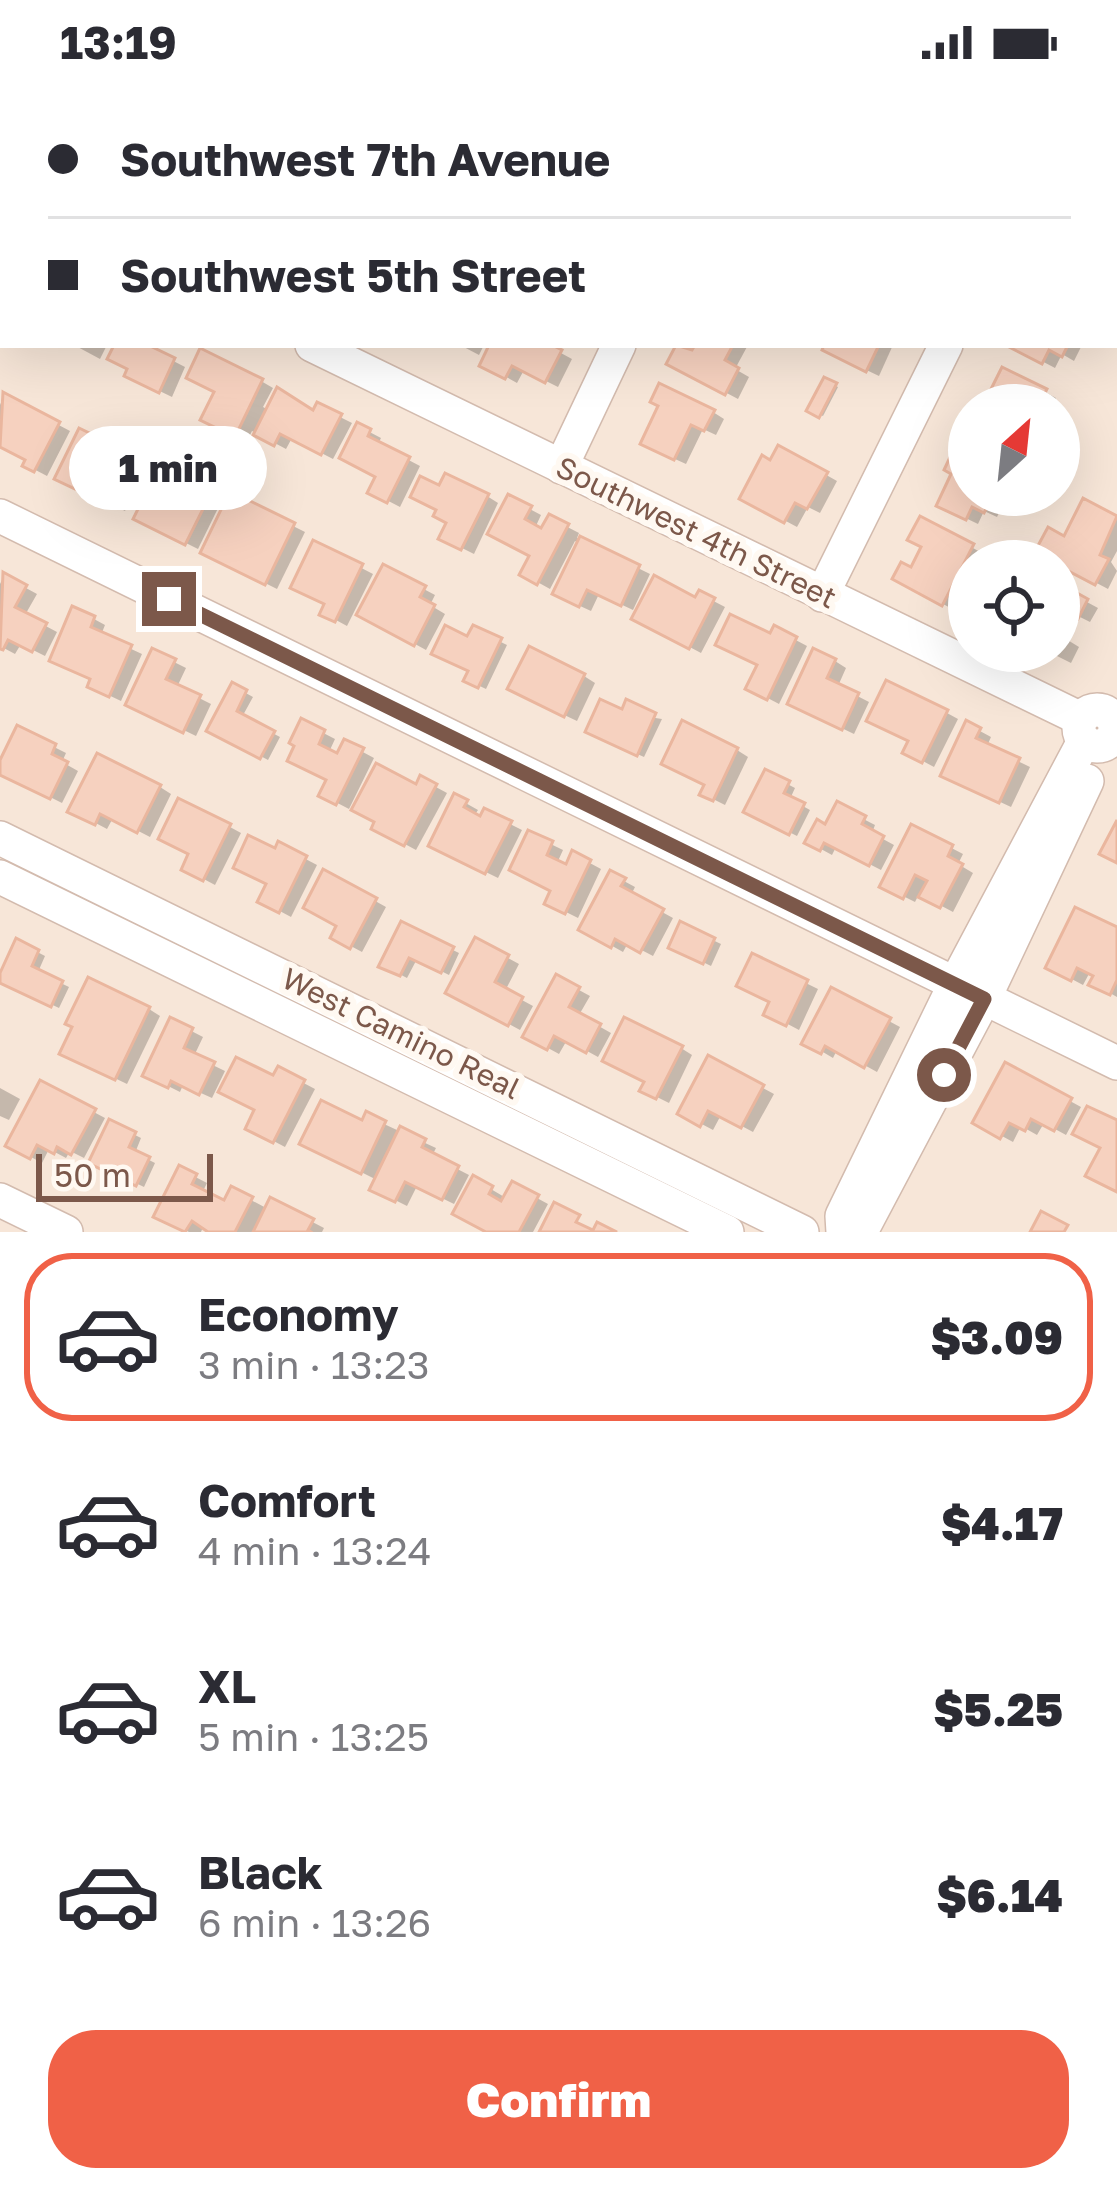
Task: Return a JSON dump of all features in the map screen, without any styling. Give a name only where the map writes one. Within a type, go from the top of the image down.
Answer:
[{"type":"street","name":"Southwest 4th Street","points":[[318,348],[822,595],[1103,726]]},
{"type":"street","points":[[561,467],[618,348]]},
{"type":"street","points":[[822,595],[945,348]]},
{"type":"street","points":[[0,517],[1117,1064]]},
{"type":"street","points":[[856,1232],[864,1226],[969,993],[1103,726]]},
{"type":"street","name":"West Camino Real","points":[[0,838],[802,1232]]},
{"type":"street","name":"West Camino Real","points":[[0,877],[727,1232]]},
{"type":"street","points":[[228,988],[243,956]]},
{"type":"street","points":[[843,1232],[842,1216],[969,993]]},
{"type":"street","points":[[0,1200],[66,1232]]},
{"type":"shaded area","points":[[0,348],[1117,348],[1117,1232],[0,1232]]},
{"type":"building","points":[[112,348],[154,348],[175,358],[159,393],[124,376],[127,369],[107,359]]},
{"type":"building","points":[[200,348],[263,379],[235,437],[200,420],[214,392],[186,378]]},
{"type":"building","points":[[488,348],[562,350],[545,383],[512,366],[505,379],[479,366]]},
{"type":"building","points":[[674,348],[731,348],[725,360],[739,368],[725,395],[666,364]]},
{"type":"building","points":[[823,348],[878,348],[866,372]]},
{"type":"building","points":[[1011,348],[1066,348],[1062,357],[1049,350],[1042,364]]},
{"type":"building","points":[[1002,367],[1037,384],[994,384]]},
{"type":"building","points":[[824,377],[837,383],[819,418],[806,411]]},
{"type":"building","points":[[659,383],[715,410],[704,431],[691,425],[674,460],[640,444],[658,406],[650,402]]},
{"type":"building","points":[[277,387],[313,410],[317,402],[342,414],[321,455],[280,434],[274,446],[253,435]]},
{"type":"building","points":[[3,392],[60,422],[34,472],[22,466],[25,460],[0,447]]},
{"type":"building","points":[[357,422],[371,429],[368,436],[410,457],[387,503],[367,493],[375,477],[339,458]]},
{"type":"building","points":[[79,428],[137,456],[113,507],[54,479]]},
{"type":"building","points":[[778,445],[828,472],[807,509],[795,503],[784,523],[739,499],[762,455],[770,460]]},
{"type":"building","points":[[160,465],[212,491],[185,545],[133,519]]},
{"type":"building","points":[[445,473],[489,494],[461,550],[438,539],[446,523],[433,516],[436,510],[410,497],[420,476],[439,485]]},
{"type":"building","points":[[948,480],[948,512],[936,506]]},
{"type":"building","points":[[230,491],[295,523],[265,585],[200,553]]},
{"type":"building","points":[[508,494],[532,506],[525,519],[541,528],[549,514],[569,524],[537,585],[519,575],[529,556],[487,534]]},
{"type":"building","points":[[1083,498],[1117,516],[1100,555],[1109,559],[1095,585],[1080,577],[1080,540],[1041,540],[1048,527],[1064,536],[1074,516],[1080,516]]},
{"type":"building","points":[[920,516],[966,540],[948,540],[948,594],[942,606],[892,579],[901,562],[911,567],[921,547],[907,540]]},
{"type":"building","points":[[580,536],[640,565],[621,606],[587,590],[579,607],[552,594]]},
{"type":"building","points":[[313,540],[363,564],[335,622],[319,615],[324,604],[290,588]]},
{"type":"building","points":[[383,564],[426,586],[420,597],[435,605],[414,646],[356,615]]},
{"type":"building","points":[[3,572],[27,585],[15,607],[47,623],[32,652],[8,640],[0,649]]},
{"type":"building","points":[[654,575],[695,597],[699,590],[715,598],[689,649],[631,619]]},
{"type":"building","points":[[72,606],[95,616],[91,627],[132,645],[109,697],[87,687],[90,679],[49,661]]},
{"type":"building","points":[[730,614],[770,633],[774,625],[797,637],[767,700],[745,689],[757,665],[715,645]]},
{"type":"building","points":[[445,625],[467,636],[473,625],[502,638],[478,688],[463,681],[468,671],[431,654]]},
{"type":"building","points":[[529,646],[585,674],[564,717],[507,689]]},
{"type":"building","points":[[152,648],[176,659],[166,679],[201,695],[183,733],[125,705]]},
{"type":"building","points":[[813,648],[836,659],[827,678],[859,693],[842,730],[787,704]]},
{"type":"building","points":[[886,680],[948,710],[922,763],[902,753],[908,741],[866,721]]},
{"type":"building","points":[[232,682],[247,690],[237,711],[275,731],[260,759],[206,731]]},
{"type":"building","points":[[600,699],[622,709],[626,699],[656,713],[637,756],[585,732]]},
{"type":"building","points":[[301,718],[325,730],[319,744],[337,753],[344,739],[364,748],[336,805],[318,796],[326,780],[287,761],[294,746],[289,743]]},
{"type":"building","points":[[682,720],[738,748],[713,801],[699,795],[704,785],[661,764]]},
{"type":"building","points":[[966,720],[981,728],[976,738],[1020,758],[999,803],[940,776]]},
{"type":"building","points":[[17,725],[56,744],[52,754],[68,762],[50,799],[0,775],[0,760]]},
{"type":"building","points":[[97,753],[161,785],[137,833],[100,814],[95,825],[67,812]]},
{"type":"building","points":[[376,763],[416,784],[420,775],[437,784],[404,846],[371,829],[374,822],[351,810]]},
{"type":"building","points":[[765,769],[790,781],[784,793],[805,803],[789,835],[743,812]]},
{"type":"building","points":[[454,793],[468,800],[464,807],[480,816],[484,808],[512,821],[485,874],[428,846]]},
{"type":"building","points":[[178,798],[231,824],[203,881],[181,870],[188,854],[158,839]]},
{"type":"building","points":[[837,801],[866,816],[862,824],[884,836],[869,866],[824,843],[820,851],[804,843],[817,819],[825,824]]},
{"type":"building","points":[[1117,820],[1117,863],[1099,854]]},
{"type":"building","points":[[911,824],[953,845],[948,856],[963,864],[940,908],[918,897],[927,881],[915,875],[903,899],[879,887]]},
{"type":"building","points":[[528,830],[553,841],[547,855],[566,864],[572,850],[591,860],[565,914],[544,904],[550,891],[509,870]]},
{"type":"building","points":[[248,835],[275,848],[278,841],[307,856],[279,913],[257,902],[266,884],[233,868]]},
{"type":"building","points":[[323,869],[377,898],[350,949],[330,938],[336,926],[303,908]]},
{"type":"building","points":[[610,870],[626,878],[621,886],[664,909],[640,953],[615,939],[611,948],[578,930]]},
{"type":"building","points":[[1075,907],[1117,927],[1117,980],[1110,995],[1088,985],[1093,976],[1077,968],[1071,981],[1045,968]]},
{"type":"building","points":[[401,921],[454,947],[441,973],[409,958],[400,976],[378,967]]},
{"type":"building","points":[[680,921],[715,938],[703,964],[668,948]]},
{"type":"building","points":[[475,937],[509,955],[495,982],[523,997],[508,1026],[445,993]]},
{"type":"building","points":[[16,938],[39,950],[32,966],[63,981],[51,1007],[0,983]]},
{"type":"building","points":[[752,953],[808,980],[786,1026],[763,1015],[769,1002],[736,986]]},
{"type":"building","points":[[556,974],[580,987],[569,1007],[601,1024],[586,1053],[554,1036],[547,1050],[522,1037]]},
{"type":"building","points":[[88,977],[150,1007],[115,1080],[59,1054],[72,1027],[65,1024]]},
{"type":"building","points":[[831,987],[891,1018],[864,1068],[825,1046],[821,1054],[801,1044]]},
{"type":"building","points":[[170,1017],[193,1028],[184,1048],[215,1062],[199,1095],[171,1081],[168,1088],[142,1076]]},
{"type":"building","points":[[624,1017],[683,1046],[656,1099],[639,1091],[644,1082],[602,1061]]},
{"type":"building","points":[[708,1055],[764,1085],[741,1128],[708,1111],[700,1127],[677,1114]]},
{"type":"building","points":[[236,1057],[273,1075],[278,1066],[305,1080],[273,1143],[245,1129],[254,1110],[218,1092]]},
{"type":"building","points":[[1005,1062],[1072,1098],[1054,1131],[1031,1119],[1025,1131],[1009,1123],[1000,1139],[972,1123]]},
{"type":"building","points":[[40,1080],[96,1109],[71,1155],[57,1147],[54,1154],[37,1145],[30,1159],[5,1146]]},
{"type":"building","points":[[321,1100],[362,1120],[366,1111],[386,1121],[361,1174],[299,1144]]},
{"type":"building","points":[[1087,1106],[1117,1120],[1117,1192],[1085,1176],[1100,1148],[1072,1134]]},
{"type":"building","points":[[109,1119],[136,1132],[129,1147],[150,1157],[136,1186],[88,1163]]},
{"type":"building","points":[[400,1126],[426,1139],[422,1147],[459,1166],[442,1200],[405,1182],[395,1202],[369,1190]]},
{"type":"building","points":[[179,1165],[197,1174],[192,1184],[224,1200],[231,1186],[253,1197],[235,1232],[208,1232],[192,1221],[185,1232],[153,1217]]},
{"type":"building","points":[[473,1175],[493,1186],[489,1194],[501,1201],[512,1181],[539,1195],[519,1232],[486,1232],[452,1214]]},
{"type":"building","points":[[270,1197],[314,1219],[311,1232],[253,1232]]},
{"type":"building","points":[[554,1202],[580,1215],[576,1222],[593,1230],[597,1222],[617,1232],[539,1232]]},
{"type":"building","points":[[1041,1211],[1068,1225],[1064,1232],[1030,1232]]},
{"type":"route","points":[[169,599],[984,999],[944,1075]]}]
